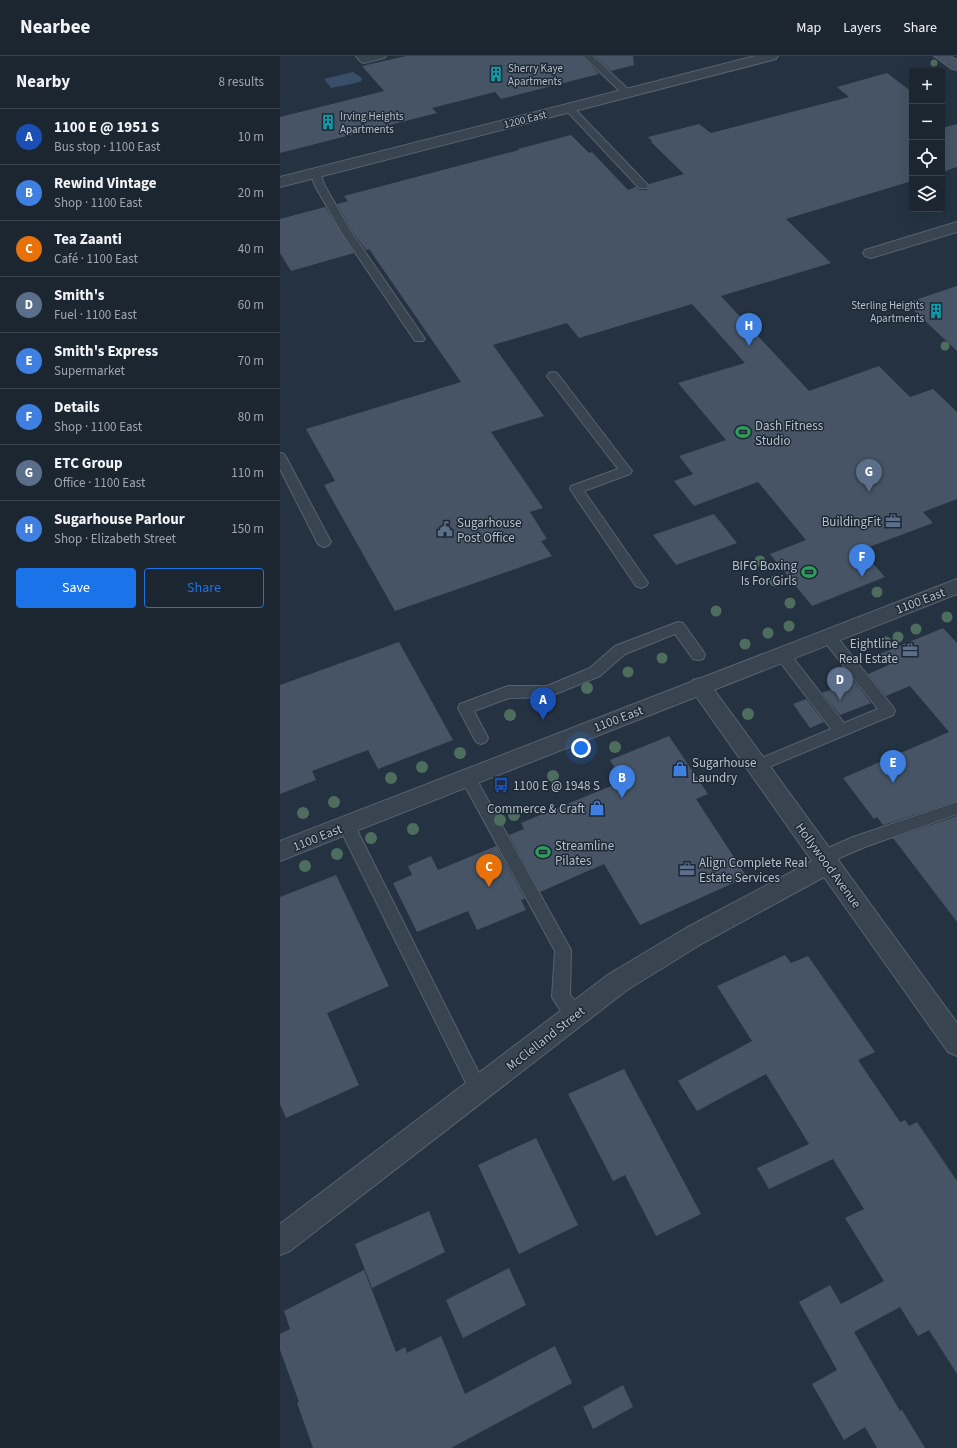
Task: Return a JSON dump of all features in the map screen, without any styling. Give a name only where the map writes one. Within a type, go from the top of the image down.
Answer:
[{"type":"main road","points":[[941,56],[957,66]]},
{"type":"street","name":"1200 East","points":[[280,182],[770,56]]},
{"type":"street","points":[[871,253],[957,227]]},
{"type":"street","name":"1100 East","points":[[280,851],[957,586]]},
{"type":"street","name":"Hollywood Avenue","points":[[700,686],[957,1044]]},
{"type":"street","name":"McClelland Street","points":[[280,1241],[618,982],[659,955],[825,861]]},
{"type":"lane","points":[[361,56],[364,60],[381,56]]},
{"type":"lane","points":[[588,56],[627,93]]},
{"type":"lane","points":[[568,108],[643,186]]},
{"type":"lane","points":[[315,173],[320,186],[346,234],[419,339]]},
{"type":"lane","points":[[552,376],[626,471],[576,489],[641,584]]},
{"type":"lane","points":[[280,457],[324,542]]},
{"type":"lane","points":[[482,738],[465,708],[508,692],[548,691],[595,672],[620,650],[678,627],[698,654]]},
{"type":"lane","points":[[757,766],[888,711],[828,636]]},
{"type":"lane","points":[[782,654],[841,731]]},
{"type":"lane","points":[[468,777],[563,950],[562,997],[576,1014]]},
{"type":"lane","points":[[825,861],[858,842],[957,808]]},
{"type":"lane","points":[[346,825],[478,1089]]},
{"type":"water","points":[[353,72],[362,78],[361,81],[331,88],[324,79]]},
{"type":"building","points":[[406,56],[582,56],[599,74],[501,99],[495,92],[432,108],[437,113],[280,153],[280,117],[384,91],[362,66]]},
{"type":"building","points":[[595,56],[633,56],[634,65],[611,71]]},
{"type":"building","points":[[887,73],[909,90],[909,182],[786,219],[831,263],[721,296],[809,391],[879,366],[910,397],[933,389],[957,412],[957,499],[923,512],[933,523],[861,550],[885,577],[812,606],[770,554],[806,540],[758,482],[694,506],[674,481],[693,474],[679,456],[726,440],[678,383],[745,363],[692,304],[579,338],[567,323],[493,345],[544,416],[491,432],[543,508],[530,512],[547,539],[541,541],[552,556],[395,611],[324,485],[335,481],[306,429],[461,382],[369,249],[366,250],[353,232],[337,204],[348,201],[344,196],[571,135],[589,153],[592,152],[628,190],[636,187],[639,190],[647,190],[649,184],[684,174],[651,142],[652,141],[648,137],[699,124],[711,133],[849,97],[837,87]]},
{"type":"building","points":[[957,124],[957,167],[945,171],[945,140],[945,127]]},
{"type":"building","points":[[325,207],[354,253],[291,271],[280,253],[280,219]]},
{"type":"building","name":"Sterling Heights Apartments","points":[[957,286],[957,351],[906,303]]},
{"type":"building","points":[[714,514],[737,543],[676,565],[653,535]]},
{"type":"building","points":[[943,628],[957,643],[957,801],[883,825],[877,817],[874,819],[843,778],[949,732],[910,686],[886,696],[868,674],[889,665],[880,654]]},
{"type":"building","points":[[399,642],[453,740],[378,769],[368,750],[312,771],[316,780],[280,794],[280,685]]},
{"type":"building","points":[[853,680],[871,703],[840,715],[822,693]]},
{"type":"building","points":[[806,699],[824,722],[810,728],[793,704]]},
{"type":"building","points":[[669,736],[708,794],[696,799],[747,877],[640,925],[604,864],[540,892],[509,835],[524,829],[521,823],[623,781],[610,760]]},
{"type":"building","points":[[957,816],[957,922],[893,838]]},
{"type":"building","points":[[496,846],[525,899],[521,900],[526,910],[477,930],[468,911],[417,932],[393,883],[412,875],[408,866],[431,856],[438,870]]},
{"type":"building","points":[[336,875],[389,986],[327,1013],[359,1085],[286,1118],[280,1104],[280,897]]},
{"type":"building","points":[[785,955],[791,963],[808,956],[875,1052],[858,1060],[900,1122],[905,1120],[909,1126],[917,1122],[957,1181],[957,1374],[929,1330],[918,1336],[900,1307],[854,1332],[900,1411],[902,1410],[925,1448],[877,1448],[865,1427],[844,1440],[812,1384],[837,1370],[799,1302],[830,1285],[841,1304],[884,1281],[845,1218],[864,1209],[833,1159],[769,1189],[757,1168],[809,1144],[766,1074],[697,1111],[678,1081],[752,1041],[717,986]]},
{"type":"building","points":[[624,1069],[701,1214],[656,1236],[625,1175],[613,1181],[568,1094]]},
{"type":"building","points":[[536,1138],[578,1225],[519,1254],[478,1165]]},
{"type":"building","points":[[429,1211],[445,1252],[372,1288],[355,1244]]},
{"type":"building","points":[[509,1268],[526,1305],[463,1338],[446,1300]]},
{"type":"building","points":[[364,1270],[396,1352],[405,1347],[407,1353],[441,1336],[465,1394],[555,1346],[572,1383],[451,1448],[313,1448],[297,1403],[299,1402],[280,1350],[280,1334],[290,1329],[284,1311]]},
{"type":"building","points":[[623,1385],[633,1407],[593,1429],[583,1407]]},
{"type":"place","name":"Sherry Kaye Apartments","points":[[496,74]]},
{"type":"place","name":"Irving Heights Apartments","points":[[328,122]]},
{"type":"place","name":"Sterling Heights Apartments","points":[[936,311]]},
{"type":"place","name":"Sugarhouse Parlour","points":[[749,346]]},
{"type":"place","name":"Dash Fitness Studio","points":[[743,432]]},
{"type":"place","name":"ETC Group","points":[[869,492]]},
{"type":"place","name":"BuildingFit","points":[[893,521]]},
{"type":"place","name":"Sugarhouse Post Office","points":[[445,529]]},
{"type":"place","name":"BIFG Boxing Is For Girls","points":[[809,572]]},
{"type":"place","name":"Details","points":[[862,577]]},
{"type":"place","name":"Eightline Real Estate","points":[[910,650]]},
{"type":"place","name":"Smith's","points":[[840,700]]},
{"type":"place","name":"1100 E @ 1951 S","points":[[543,720]]},
{"type":"place","name":"Sugarhouse Laundry","points":[[680,769]]},
{"type":"place","name":"Smith's Express","points":[[893,783]]},
{"type":"place","name":"1100 E @ 1948 S","points":[[501,785]]},
{"type":"place","name":"Rewind Vintage","points":[[622,798]]},
{"type":"place","name":"Commerce & Craft","points":[[597,808]]},
{"type":"place","name":"Streamline Pilates","points":[[543,852]]},
{"type":"place","name":"Align Complete Real Estate Services","points":[[687,869]]},
{"type":"place","name":"Tea Zaanti","points":[[489,887]]}]
